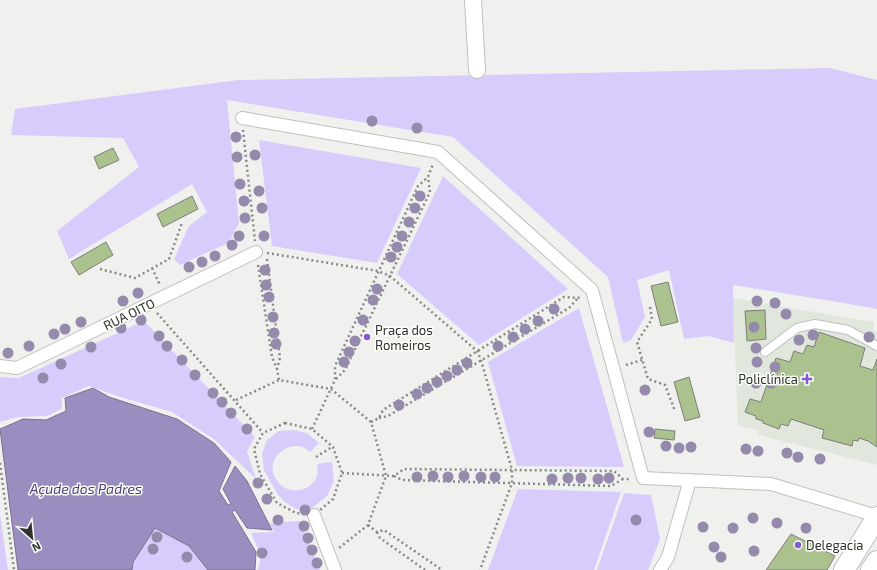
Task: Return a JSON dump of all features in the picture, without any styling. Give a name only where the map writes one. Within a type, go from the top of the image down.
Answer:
[{"type":"street","points":[[473,0],[476,70]]},
{"type":"street","points":[[242,118],[438,152],[592,290],[643,478],[771,484],[877,517],[844,570]]},
{"type":"street","name":"RUA OITO","points":[[0,366],[17,368],[261,252]]},
{"type":"street","points":[[660,570],[668,556],[690,480]]},
{"type":"street","points":[[314,515],[335,570]]},
{"type":"street","points":[[871,570],[877,561]]},
{"type":"lane","points":[[765,352],[798,328],[815,324],[848,330],[877,346]]},
{"type":"path","points":[[335,380],[335,366],[418,186],[428,177],[438,152]]},
{"type":"path","points":[[312,429],[335,380],[345,370],[430,192],[428,177]]},
{"type":"path","points":[[100,269],[135,278],[169,259],[182,223]]},
{"type":"path","points":[[277,369],[280,358],[261,252],[378,271],[390,276],[477,351],[481,360],[512,470],[512,483],[480,570]]},
{"type":"path","points":[[152,268],[166,296]]},
{"type":"path","points":[[371,422],[388,416],[569,308],[578,298],[592,290]]},
{"type":"path","points":[[379,418],[383,410],[564,297],[578,298]]},
{"type":"path","points":[[149,304],[236,400],[263,433]]},
{"type":"path","points":[[650,307],[652,319],[637,342],[648,379],[665,385],[674,411]]},
{"type":"path","points":[[614,369],[642,360]]},
{"type":"path","points":[[236,400],[278,380],[331,389],[371,422],[386,476],[368,525],[329,556]]},
{"type":"path","points":[[285,423],[312,429],[333,447],[342,473],[333,499],[314,515],[296,513],[277,503],[260,474],[254,449],[263,433],[285,423]]},
{"type":"path","points":[[316,457],[333,447]]},
{"type":"path","points":[[0,464],[14,570]]},
{"type":"path","points":[[394,476],[404,470],[614,471],[623,479]]},
{"type":"path","points":[[342,473],[394,476],[402,480],[611,486],[623,479],[643,478]]},
{"type":"path","points":[[368,525],[377,532],[380,538],[425,570]]},
{"type":"path","points":[[377,532],[384,530],[442,570]]},
{"type":"shaded area","points":[[830,68],[877,80],[877,309],[733,285],[734,343],[708,336],[684,339],[669,270],[637,280],[645,317],[631,340],[623,343],[608,277],[453,137],[227,100],[239,223],[228,243],[180,265],[174,259],[189,226],[207,212],[192,184],[69,259],[57,231],[139,167],[123,138],[11,135],[15,109],[238,80]]},
{"type":"shaded area","points":[[259,140],[421,168],[377,263],[272,246]]},
{"type":"shaded area","points":[[443,176],[568,289],[479,345],[397,274]]},
{"type":"shaded area","name":"Policlínica","points":[[733,298],[874,322],[873,331],[877,332],[877,465],[758,435],[759,430],[738,426]]},
{"type":"shaded area","points":[[579,308],[624,467],[517,466],[488,362]]},
{"type":"shaded area","points":[[144,321],[255,437],[247,451],[256,479],[215,440],[172,412],[120,397],[89,386],[62,398],[62,409],[47,416],[18,417],[0,422],[0,377],[19,378]]},
{"type":"shaded area","points":[[293,430],[307,433],[319,443],[310,452],[297,446],[283,450],[278,455],[274,461],[273,468],[274,475],[279,483],[286,488],[294,490],[302,489],[309,486],[315,480],[318,473],[317,464],[332,462],[334,481],[327,496],[312,508],[296,509],[285,502],[278,495],[264,470],[262,454],[267,440],[279,431]]},
{"type":"shaded area","points":[[518,489],[621,492],[594,570],[488,570]]},
{"type":"shaded area","points":[[624,493],[651,495],[660,539],[648,570],[597,570]]},
{"type":"shaded area","points":[[0,514],[8,570],[0,570]]},
{"type":"shaded area","points":[[300,521],[320,570],[258,570],[261,556],[251,533],[274,532],[270,523]]},
{"type":"shaded area","points":[[154,528],[189,546],[208,570],[132,570],[133,562]]},
{"type":"water","name":"Açude dos Padres","points":[[93,388],[109,397],[177,419],[214,443],[231,462],[219,491],[228,505],[231,504],[223,489],[235,466],[247,481],[272,530],[247,528],[235,510],[232,512],[256,552],[255,570],[208,570],[189,546],[155,528],[133,562],[132,570],[18,570],[0,429],[23,419],[46,420],[66,411],[65,398]]},
{"type":"building","points":[[113,148],[119,160],[99,169],[94,157]]},
{"type":"building","points":[[192,196],[198,209],[163,227],[157,214]]},
{"type":"building","points":[[106,242],[113,255],[79,275],[71,262]]},
{"type":"building","points":[[668,282],[678,322],[661,326],[651,286]]},
{"type":"building","points":[[765,310],[766,339],[747,341],[745,311]]},
{"type":"building","points":[[819,332],[865,348],[860,366],[873,370],[877,359],[877,447],[868,441],[859,438],[858,441],[853,440],[852,446],[822,438],[824,430],[791,419],[788,426],[781,424],[779,429],[763,423],[763,421],[756,419],[756,416],[745,412],[750,399],[761,402],[776,358],[790,362],[794,351],[803,354],[807,345],[814,347]]},
{"type":"building","points":[[689,377],[700,417],[685,421],[674,382]]},
{"type":"building","points":[[655,429],[675,431],[674,440],[654,438]]},
{"type":"building","name":"Delegacia","points":[[791,534],[835,556],[827,570],[766,570]]},
{"type":"place","name":"Praça dos Romeiros","points":[[367,337]]},
{"type":"place","name":"Policlínica","points":[[807,379]]},
{"type":"place","name":"Delegacia","points":[[798,545]]}]
